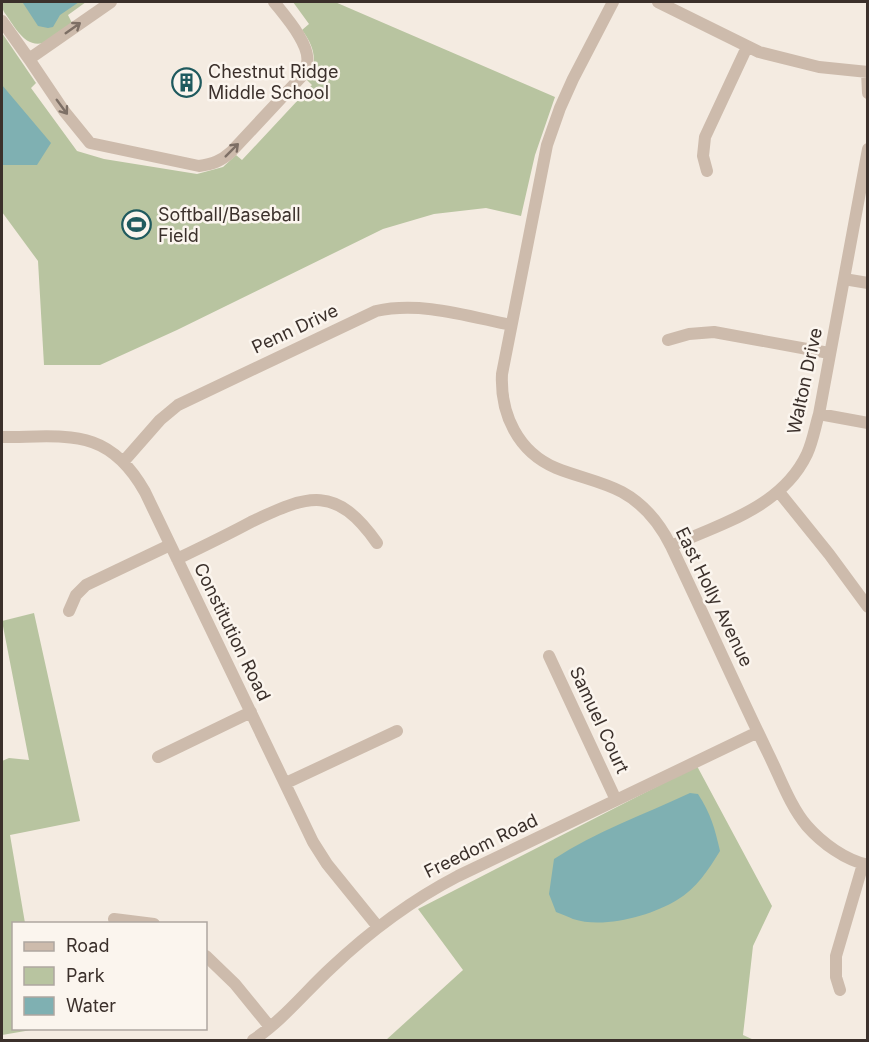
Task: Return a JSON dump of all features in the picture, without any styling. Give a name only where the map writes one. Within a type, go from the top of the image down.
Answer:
[{"type":"street","points":[[29,59],[111,2]]},
{"type":"street","points":[[2,21],[64,111],[90,143],[199,166],[223,160],[302,76],[308,61],[306,48],[274,2]]},
{"type":"street","name":"East Holly Avenue","points":[[613,2],[573,79],[547,145],[502,374],[502,394],[506,416],[531,452],[547,464],[612,488],[632,499],[656,521],[671,546],[796,810],[807,827],[836,851],[865,865]]},
{"type":"street","points":[[658,2],[747,48],[772,57],[801,64],[867,72],[867,93]]},
{"type":"street","points":[[707,171],[703,156],[705,137],[747,48]]},
{"type":"street","name":"Walton Drive","points":[[671,546],[749,511],[779,492],[807,454],[819,414],[867,149]]},
{"type":"street","points":[[844,279],[867,283]]},
{"type":"street","name":"Penn Drive","points":[[124,461],[160,420],[178,405],[376,311],[420,308],[511,325]]},
{"type":"street","points":[[668,339],[689,334],[714,333],[829,353]]},
{"type":"street","points":[[819,414],[867,423]]},
{"type":"street","name":"Constitution Road","points":[[2,437],[79,438],[102,446],[124,461],[139,481],[317,849],[378,927]]},
{"type":"street","points":[[779,492],[837,563],[867,607]]},
{"type":"street","points":[[177,559],[283,507],[311,500],[329,502],[351,512],[377,543]]},
{"type":"street","points":[[69,611],[76,595],[86,585],[170,545]]},
{"type":"street","name":"Samuel Court","points":[[549,656],[616,800]]},
{"type":"street","points":[[158,757],[251,712]]},
{"type":"street","points":[[286,783],[397,731]]},
{"type":"street","name":"Freedom Road","points":[[253,1041],[378,927],[408,905],[445,883],[758,732]]},
{"type":"street","points":[[840,990],[836,977],[836,956],[865,865]]},
{"type":"street","points":[[114,919],[138,922]]},
{"type":"street","points":[[207,957],[235,984],[270,1027]]},
{"type":"green space","points":[[2,2],[86,2],[68,15],[72,23],[43,43],[36,44],[20,34],[4,12]]},
{"type":"green space","points":[[293,2],[335,2],[555,97],[535,155],[521,216],[486,208],[434,214],[383,229],[177,330],[100,365],[44,365],[38,261],[2,212],[2,33],[36,83],[31,88],[77,151],[104,159],[197,174],[223,167],[236,155],[242,160],[312,85],[307,80],[313,67],[312,48],[302,30],[309,24]]},
{"type":"green space","points":[[34,613],[80,821],[10,835],[25,922],[12,922],[12,1030],[31,1030],[2,1035],[2,761],[9,758],[29,760],[2,621]]},
{"type":"green space","points":[[697,766],[772,906],[753,946],[743,1035],[754,1040],[386,1040],[463,970],[418,909]]},
{"type":"water","points":[[79,2],[60,15],[53,27],[48,28],[38,26],[23,3]]},
{"type":"water","points":[[2,85],[51,143],[37,165],[2,165]]},
{"type":"water","points":[[690,793],[698,794],[706,808],[720,851],[707,872],[690,890],[677,900],[654,911],[612,922],[585,922],[556,912],[549,894],[554,859],[603,832]]},
{"type":"place","name":"Chestnut Ridge Middle School","points":[[187,82]]},
{"type":"place","name":"Softball/Baseball Field","points":[[137,225]]}]
